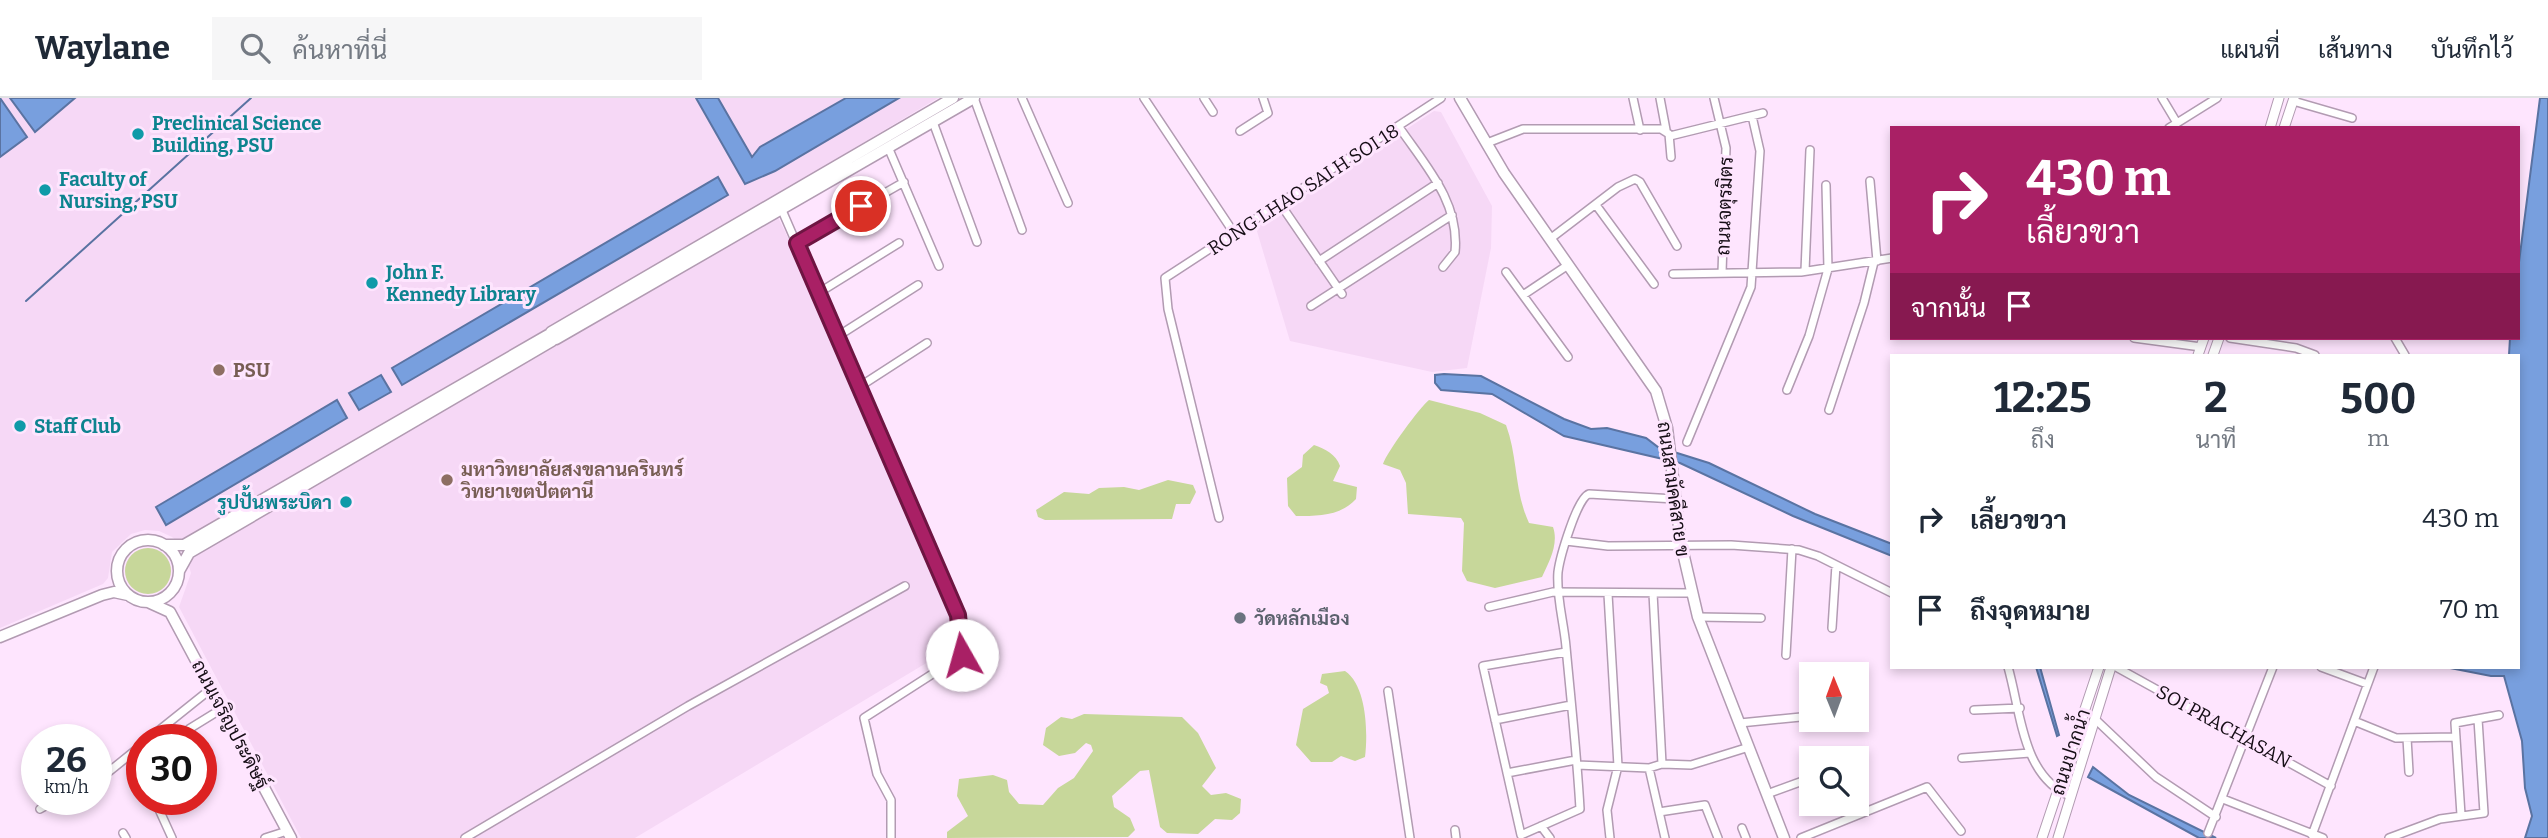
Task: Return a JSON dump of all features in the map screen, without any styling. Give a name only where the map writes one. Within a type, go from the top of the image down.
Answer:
[{"type":"main road","points":[[0,637],[114,592],[170,612],[179,570],[190,553],[779,205],[953,98]]},
{"type":"main road","points":[[779,205],[888,148],[974,98]]},
{"type":"main road","name":"ถนนสามัคคีสาย ข","points":[[1460,98],[1550,239],[1656,391],[1669,444],[1681,544],[1691,593],[1784,838]]},
{"type":"main road","points":[[102,595],[110,587],[121,558],[130,547],[145,541],[184,545],[552,337]]},
{"type":"main road","points":[[164,545],[177,560],[179,570]]},
{"type":"main road","points":[[118,571],[120,584],[128,595]]},
{"type":"main road","points":[[148,602],[162,599],[173,590]]},
{"type":"main road","name":"ถนนเจริญประดิษฐ์","points":[[170,612],[289,834]]},
{"type":"street","points":[[974,98],[1022,230]]},
{"type":"street","points":[[1022,98],[1068,203]]},
{"type":"street","points":[[1144,98],[1234,233]]},
{"type":"street","points":[[1204,98],[1213,112]]},
{"type":"street","points":[[1240,131],[1268,113],[1264,98]]},
{"type":"street","name":"RONG LHAO SAI H SOI 18","points":[[1219,518],[1168,309],[1165,278],[1281,205],[1441,98]]},
{"type":"street","points":[[1633,98],[1640,130]]},
{"type":"street","points":[[1660,98],[1671,157]]},
{"type":"street","name":"ถนนจตุรมิตร","points":[[1714,98],[1726,148],[1721,273]]},
{"type":"street","points":[[2162,98],[2177,123]]},
{"type":"street","points":[[2172,126],[2217,98]]},
{"type":"street","points":[[2271,126],[2279,98]]},
{"type":"street","points":[[2285,126],[2293,99],[2352,118]]},
{"type":"street","points":[[1487,143],[1523,130],[1640,130],[1668,133],[1763,113]]},
{"type":"street","points":[[1687,442],[1748,298],[1760,151],[1752,116]]},
{"type":"street","points":[[933,122],[977,242]]},
{"type":"street","points":[[1399,127],[1447,197],[1452,215],[1455,252],[1443,267]]},
{"type":"street","points":[[888,148],[939,266]]},
{"type":"street","points":[[1805,271],[1810,150]]},
{"type":"street","points":[[1550,239],[1630,179],[1637,180],[1677,246]]},
{"type":"street","points":[[1829,410],[1876,261],[1870,181]]},
{"type":"street","points":[[797,243],[904,182]]},
{"type":"street","points":[[1319,261],[1438,183]]},
{"type":"street","points":[[1787,390],[1809,336],[1828,269],[1826,185]]},
{"type":"street","points":[[779,205],[820,292],[958,615],[963,651],[958,659],[866,715],[864,722],[877,774],[891,800],[891,838]]},
{"type":"street","points":[[1281,205],[1340,291]]},
{"type":"street","points":[[1597,205],[1654,284]]},
{"type":"street","points":[[1311,306],[1340,291],[1452,215]]},
{"type":"street","points":[[820,292],[899,243]]},
{"type":"street","points":[[1673,274],[1805,271],[1890,258]]},
{"type":"street","points":[[1523,295],[1568,265]]},
{"type":"street","points":[[1506,272],[1568,357]]},
{"type":"street","points":[[838,336],[918,285]]},
{"type":"street","points":[[2149,340],[2201,347]]},
{"type":"street","points":[[2243,340],[2296,348],[2314,354]]},
{"type":"street","points":[[859,387],[927,343]]},
{"type":"street","points":[[1566,652],[1483,666],[1521,835],[1580,808],[1577,762],[1566,652],[1559,592],[1558,572],[1566,541],[1586,495],[1675,499]]},
{"type":"street","points":[[1566,541],[1608,546],[1681,544],[1792,550],[1818,556],[1890,592]]},
{"type":"street","points":[[1786,655],[1792,550]]},
{"type":"street","points":[[1832,628],[1836,565]]},
{"type":"street","points":[[465,838],[665,719],[905,586]]},
{"type":"street","points":[[1489,607],[1559,592],[1691,593]]},
{"type":"street","points":[[1653,593],[1662,764]]},
{"type":"street","points":[[1608,594],[1618,766],[1606,810],[1609,838]]},
{"type":"street","points":[[1698,617],[1761,618]]},
{"type":"street","points":[[2009,669],[2037,771],[2057,790],[2070,796]]},
{"type":"street","name":"ถนนปากน้ำ","points":[[2042,838],[2098,669]]},
{"type":"street","name":"ถนนปากน้ำ","points":[[2058,838],[2110,669]]},
{"type":"street","name":"SOI PRACHASAN","points":[[2120,669],[2247,737],[2331,786]]},
{"type":"street","points":[[2208,833],[2272,669]]},
{"type":"street","points":[[2326,669],[2367,684]]},
{"type":"street","points":[[2312,835],[2373,669]]},
{"type":"street","points":[[167,724],[213,688]]},
{"type":"street","points":[[1388,691],[1410,838]]},
{"type":"street","points":[[1495,720],[1571,705]]},
{"type":"street","points":[[196,724],[223,708]]},
{"type":"street","points":[[1974,710],[2020,708]]},
{"type":"street","points":[[2461,815],[2455,723],[2499,715]]},
{"type":"street","points":[[1740,723],[1799,717]]},
{"type":"street","points":[[2095,719],[2156,777],[2216,817]]},
{"type":"street","points":[[2389,838],[2440,819],[2484,813],[2478,719]]},
{"type":"street","points":[[2354,721],[2396,738],[2456,737]]},
{"type":"street","points":[[2407,738],[2409,772]]},
{"type":"street","points":[[1507,773],[1577,762],[1649,768],[1662,764],[1691,765],[1749,747]]},
{"type":"street","points":[[1962,758],[2030,753]]},
{"type":"street","points":[[112,769],[126,758]]},
{"type":"street","points":[[1649,768],[1665,838]]},
{"type":"street","points":[[1768,793],[1799,782]]},
{"type":"street","points":[[1801,838],[1927,787],[1961,831]]},
{"type":"street","points":[[2223,799],[2323,838]]},
{"type":"street","points":[[1659,812],[1705,805],[1718,838]]},
{"type":"street","points":[[162,815],[172,838]]},
{"type":"street","points":[[1541,826],[1550,838]]},
{"type":"street","points":[[1742,828],[1746,838]]},
{"type":"street","points":[[265,838],[289,834]]},
{"type":"shaded area","name":"มหาวิทยาลัยสงขลานครินทร์ วิทยาเขตปัตตานี","points":[[0,98],[938,98],[769,199],[834,331],[872,430],[953,619],[958,644],[635,838],[301,838],[179,607],[191,573],[183,546],[172,537],[159,531],[145,530],[131,534],[112,552],[108,578],[103,584],[0,628]]},
{"type":"shaded area","points":[[1434,111],[1441,112],[1492,206],[1491,248],[1467,368],[1432,372],[1290,341],[1256,228]]},
{"type":"green space","points":[[1429,400],[1480,413],[1506,425],[1521,499],[1529,523],[1553,527],[1555,533],[1552,553],[1542,577],[1495,588],[1467,581],[1462,571],[1464,523],[1461,518],[1408,514],[1406,483],[1400,470],[1383,464],[1404,430]]},
{"type":"green space","points":[[1314,445],[1336,458],[1340,466],[1333,481],[1357,487],[1356,499],[1336,512],[1296,516],[1288,506],[1287,478],[1302,467],[1303,455]]},
{"type":"green space","points":[[1168,480],[1193,485],[1196,492],[1190,504],[1176,504],[1172,519],[1045,520],[1038,517],[1036,510],[1064,492],[1089,494],[1099,488],[1124,487],[1139,490]]},
{"type":"green space","points":[[148,548],[164,555],[171,571],[164,587],[148,594],[132,587],[125,571],[132,555]]},
{"type":"green space","points":[[1345,671],[1358,687],[1362,698],[1366,723],[1365,757],[1355,761],[1341,756],[1332,762],[1311,762],[1296,745],[1303,709],[1329,693],[1327,686],[1320,683],[1322,674]]},
{"type":"green space","points":[[1084,714],[1182,717],[1198,733],[1216,768],[1202,786],[1211,795],[1226,793],[1241,799],[1240,813],[1232,820],[1215,819],[1198,834],[1167,833],[1160,827],[1149,770],[1140,771],[1112,796],[1114,807],[1130,818],[1135,830],[1128,837],[947,838],[947,832],[968,816],[957,796],[959,779],[993,775],[1007,780],[1009,792],[1019,804],[1043,805],[1058,788],[1074,778],[1093,751],[1091,745],[1086,743],[1075,753],[1059,756],[1043,745],[1046,728],[1061,717],[1072,719]]},
{"type":"water","points":[[0,98],[27,137],[0,157]]},
{"type":"water","points":[[10,98],[75,98],[35,132]]},
{"type":"water","points":[[696,98],[718,98],[752,157],[760,147],[846,98],[899,98],[775,171],[745,184]]},
{"type":"water","points":[[2540,98],[2548,98],[2548,838],[2525,838],[2532,816],[2525,788],[2522,741],[2504,676],[2455,669],[2520,669],[2520,354],[2509,354],[2510,340],[2520,340],[2520,254]]},
{"type":"water","points":[[718,177],[728,195],[402,385],[392,368]]},
{"type":"water","points":[[381,375],[391,392],[359,410],[349,393]]},
{"type":"water","points":[[1435,375],[1481,376],[1564,419],[1591,429],[1607,428],[1646,438],[1658,447],[1709,463],[1815,514],[1890,543],[1890,555],[1793,516],[1680,463],[1564,436],[1492,394],[1441,390],[1435,383]]},
{"type":"water","points":[[337,400],[347,418],[166,525],[156,507]]},
{"type":"water","points":[[2037,669],[2041,669],[2059,735],[2057,736]]},
{"type":"water","points":[[2093,767],[2129,795],[2216,838],[2199,838],[2088,777]]},
{"type":"waterway","points":[[26,301],[251,98]]},
{"type":"place","name":"Preclinical Science Building, PSU","points":[[138,134]]},
{"type":"place","name":"Faculty of Nursing, PSU","points":[[45,190]]},
{"type":"place","name":"John F. Kennedy Library","points":[[372,283]]},
{"type":"place","name":"PSU","points":[[219,370]]},
{"type":"place","name":"Staff Club","points":[[20,426]]},
{"type":"place","name":"มหาวิทยาลัยสงขลานครินทร์ วิทยาเขตปัตตานี","points":[[447,480]]},
{"type":"place","name":"รูปปั้นพระบิดา","points":[[346,502]]},
{"type":"place","name":"วัดหลักเมือง","points":[[1240,618]]},
{"type":"route","points":[[861,206],[797,243],[958,615],[962,655]]}]
